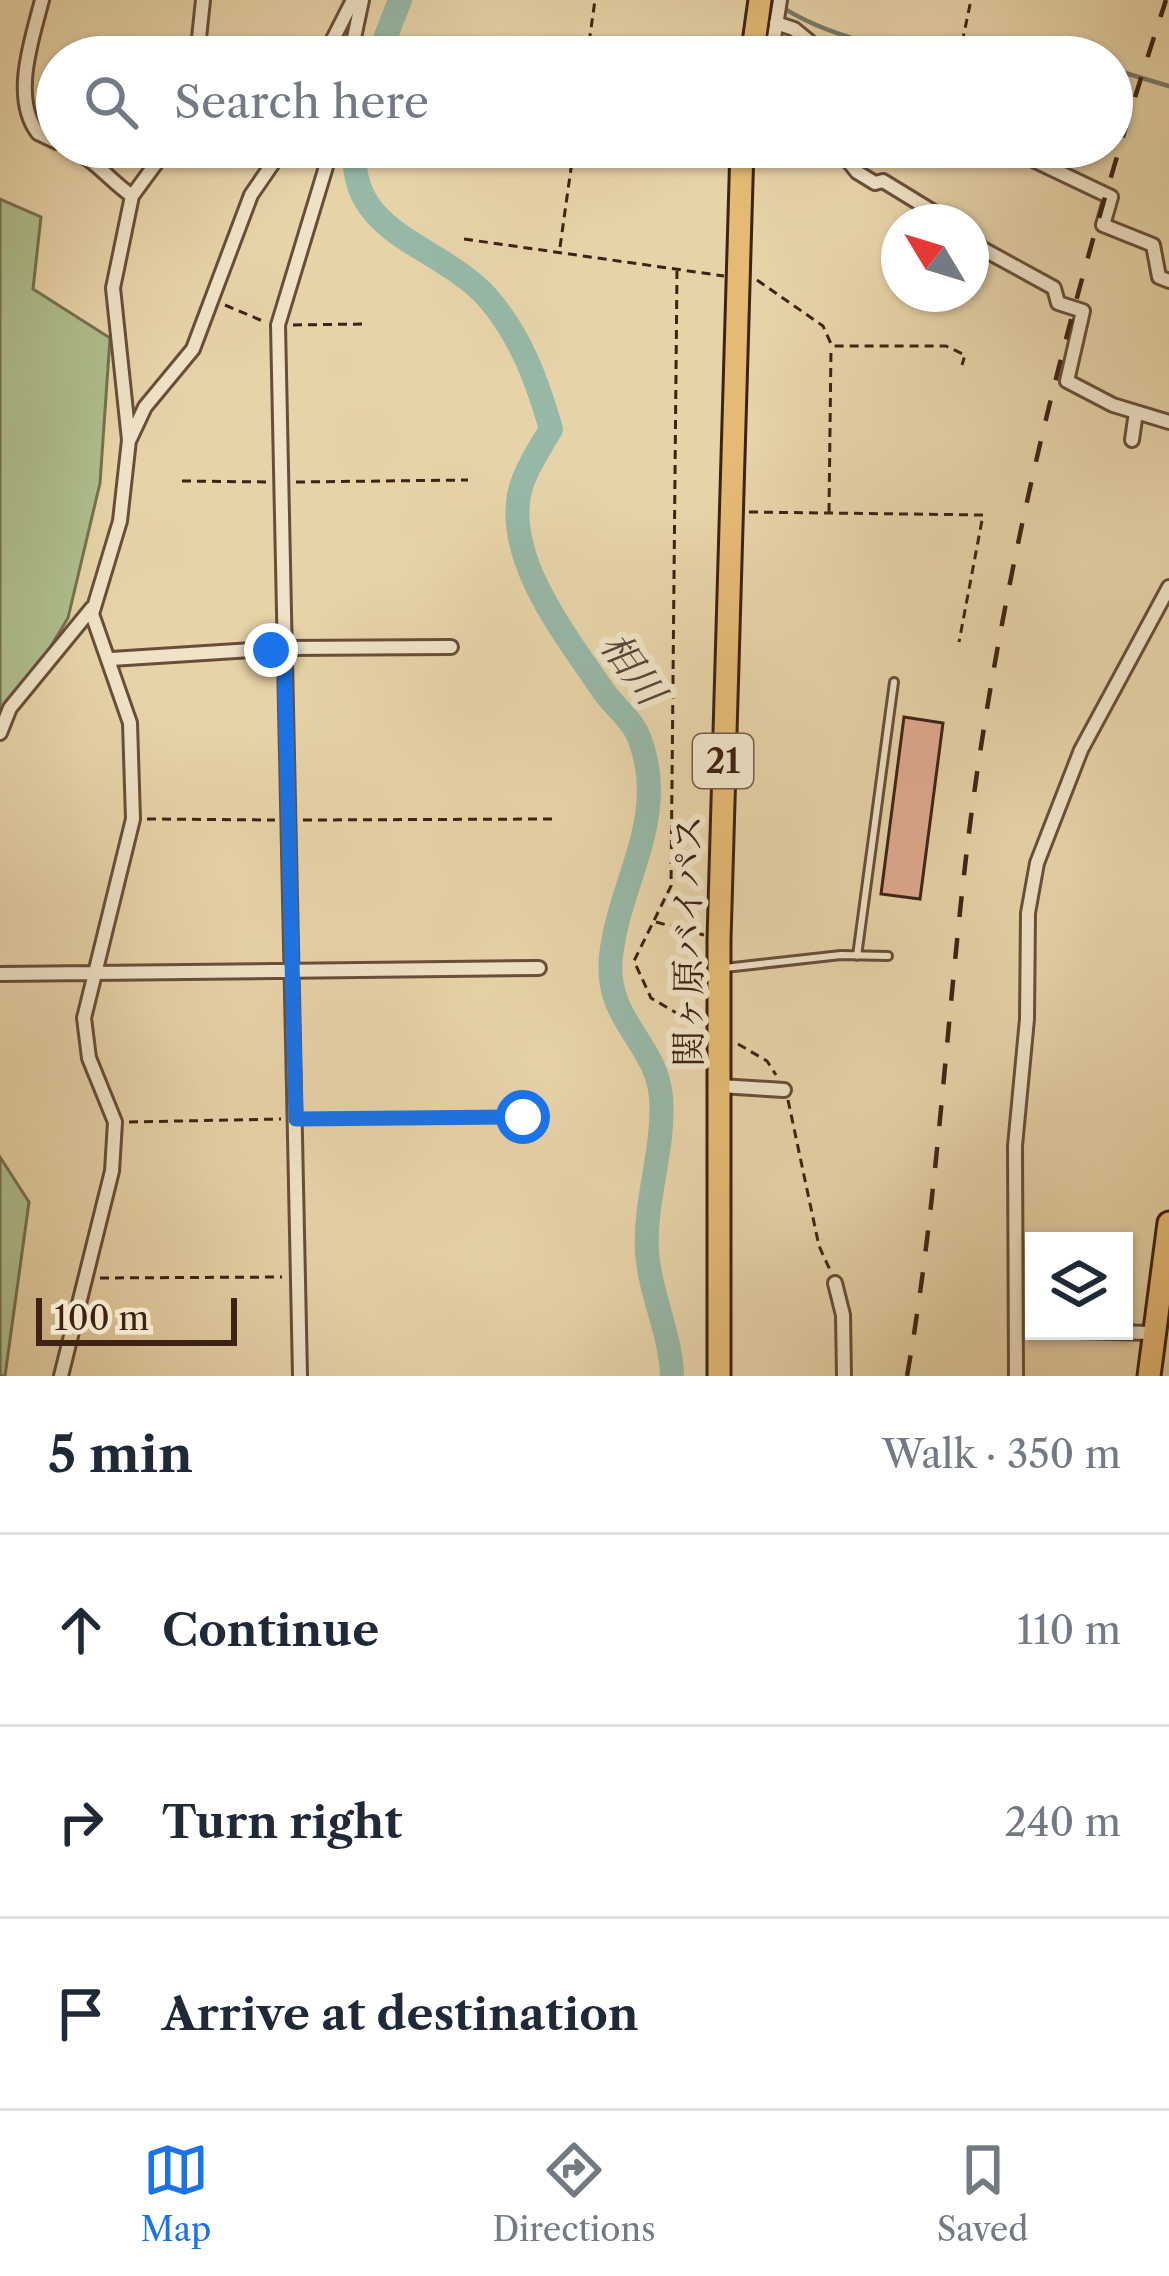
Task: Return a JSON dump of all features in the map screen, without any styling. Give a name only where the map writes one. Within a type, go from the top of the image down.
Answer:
[{"type":"highway","points":[[755,36],[760,0]]},
{"type":"highway","name":"関ヶ原バイパス","points":[[719,1376],[719,940],[734,277],[741,168]]},
{"type":"highway","points":[[1149,1376],[1169,1223]]},
{"type":"street","points":[[36,130],[26,107],[28,61],[42,0]]},
{"type":"street","points":[[199,36],[203,0]]},
{"type":"street","points":[[334,36],[352,0]]},
{"type":"street","points":[[354,36],[362,0]]},
{"type":"street","points":[[774,36],[780,0]]},
{"type":"street","points":[[776,23],[802,36]]},
{"type":"street","points":[[100,168],[132,196]]},
{"type":"street","points":[[61,1376],[112,1171],[115,1122],[89,1058],[84,1018],[133,819],[130,724],[111,658],[94,631],[93,608],[120,521],[129,440],[113,287],[132,196],[153,168]]},
{"type":"street","points":[[129,440],[145,407],[193,349],[251,195],[270,168]]},
{"type":"street","points":[[301,1376],[278,326],[326,168]]},
{"type":"street","points":[[854,168],[921,204]]},
{"type":"street","points":[[1051,168],[1112,197],[1103,225],[1153,245],[1159,277],[1169,281]]},
{"type":"street","points":[[989,252],[1054,288],[1058,303],[1083,310],[1067,381],[1169,422]]},
{"type":"street","points":[[1132,440],[1136,412]]},
{"type":"street","points":[[1025,1294],[1015,1146],[1027,1023],[1027,929],[1037,863],[1081,751],[1169,587]]},
{"type":"street","points":[[0,734],[20,695],[93,608]]},
{"type":"street","points":[[111,658],[284,647],[451,647]]},
{"type":"street","points":[[0,974],[539,968]]},
{"type":"street","points":[[720,1086],[784,1090]]},
{"type":"street","points":[[836,1283],[843,1315],[844,1376]]},
{"type":"street","points":[[1016,1376],[1025,1333]]},
{"type":"street","points":[[1133,1333],[1151,1333]]},
{"type":"lane","points":[[857,956],[894,682]]},
{"type":"lane","points":[[720,968],[888,956]]},
{"type":"path","points":[[590,36],[595,0]]},
{"type":"path","points":[[963,36],[971,0]]},
{"type":"path","points":[[560,249],[571,168]]},
{"type":"path","points":[[464,239],[757,280],[813,317],[832,346],[830,514]]},
{"type":"path","points":[[677,271],[671,886],[634,962],[651,998],[685,1018]]},
{"type":"path","points":[[832,346],[946,346],[965,355],[962,365]]},
{"type":"path","points":[[182,482],[468,480]]},
{"type":"path","points":[[729,511],[983,515],[959,641]]},
{"type":"path","points":[[133,819],[552,819]]},
{"type":"path","points":[[654,921],[719,940]]},
{"type":"path","points":[[735,1043],[767,1061],[784,1090],[796,1119],[819,1246],[836,1283]]},
{"type":"path","points":[[115,1122],[523,1117]]},
{"type":"path","points":[[86,1278],[301,1276]]},
{"type":"green space","points":[[0,199],[41,217],[33,289],[110,338],[100,483],[68,618],[0,730]]},
{"type":"green space","points":[[0,1157],[29,1202],[5,1376],[0,1376]]},
{"type":"building","points":[[904,717],[943,723],[920,899],[881,894]]},
{"type":"waterway","name":"相川","points":[[386,36],[400,0]]},
{"type":"waterway","points":[[771,0],[846,36]]},
{"type":"waterway","points":[[1133,75],[1169,86]]},
{"type":"waterway","name":"相川","points":[[356,168],[366,200],[381,219],[487,297],[527,360],[551,429],[519,495],[522,547],[558,624],[635,729],[647,764],[646,820],[616,927],[611,978],[622,1014],[650,1060],[661,1097],[647,1252],[672,1376]]},
{"type":"railway","points":[[1133,107],[1166,0]]},
{"type":"railway","points":[[907,1376],[929,1226],[967,848],[993,674],[1055,382],[1114,168]]},
{"type":"route","points":[[271,650],[284,647],[296,1119],[523,1117]]}]
